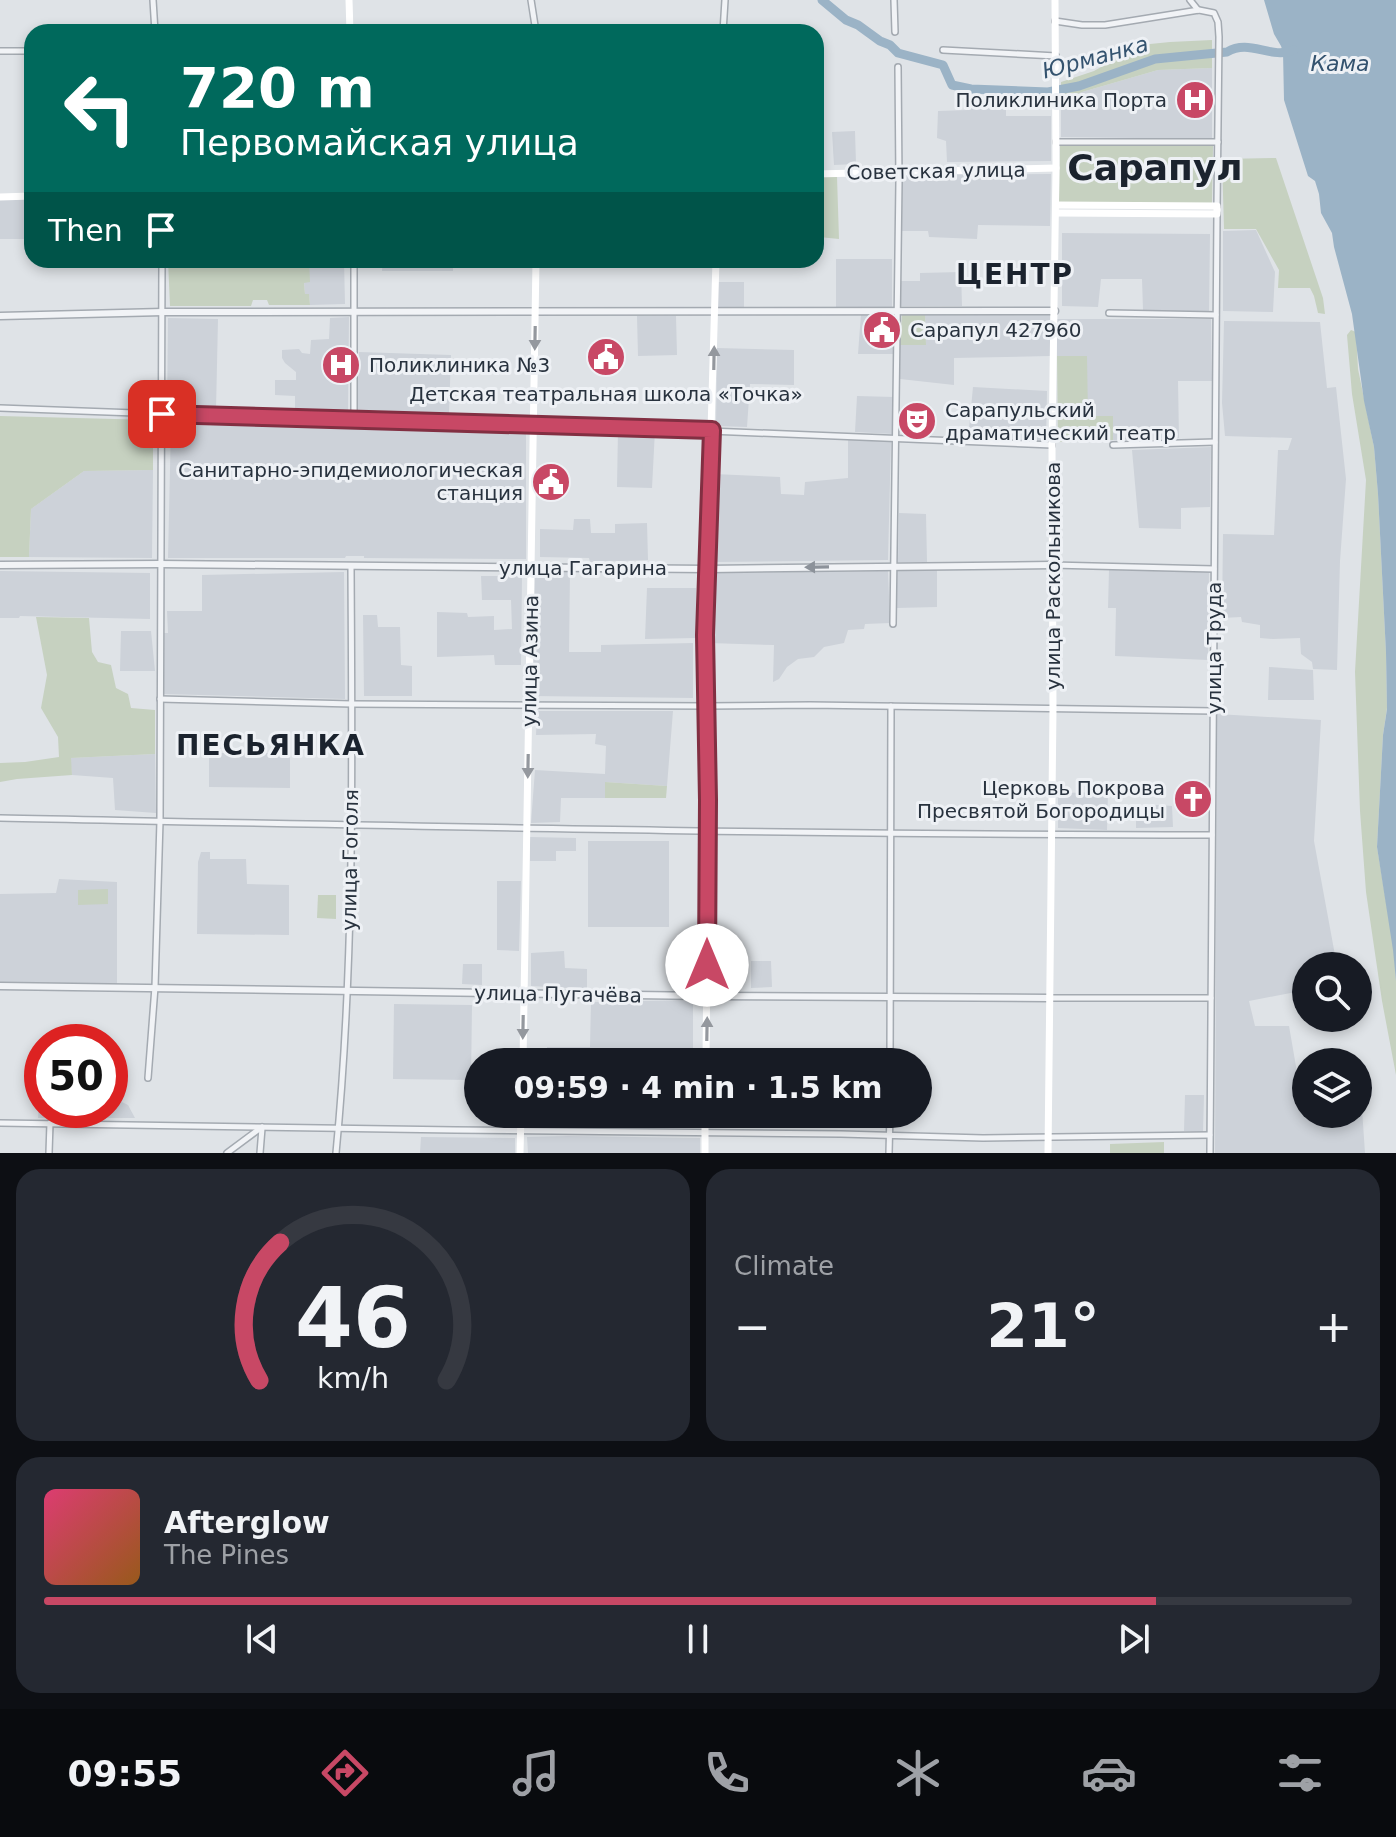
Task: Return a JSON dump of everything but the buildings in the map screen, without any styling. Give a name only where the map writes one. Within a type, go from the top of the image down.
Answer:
[{"type":"main road","points":[[349,0],[350,24]]},
{"type":"main road","name":"улица Раскольникова","points":[[1048,1153],[1055,0]]},
{"type":"main road","name":"Советская улица","points":[[824,174],[1056,168]]},
{"type":"main road","points":[[0,197],[24,196]]},
{"type":"main road","points":[[1056,209],[1217,210]]},
{"type":"main road","name":"улица Азина","points":[[523,1048],[536,268]]},
{"type":"main road","points":[[706,1048],[708,831],[705,635],[716,268]]},
{"type":"main road","points":[[705,1128],[705,1153]]},
{"type":"main road","points":[[520,1153],[521,1131]]},
{"type":"street","points":[[153,0],[154,24]]},
{"type":"street","points":[[531,0],[535,24]]},
{"type":"street","points":[[724,24],[725,0]]},
{"type":"street","points":[[894,0],[895,32]]},
{"type":"street","points":[[1190,0],[1199,10]]},
{"type":"street","points":[[1054,21],[1105,25],[1199,10]]},
{"type":"street","name":"улица Труда","points":[[1199,10],[1214,13],[1219,37],[1210,1153]]},
{"type":"street","points":[[943,50],[1056,59]]},
{"type":"street","points":[[0,51],[24,51]]},
{"type":"street","points":[[893,624],[898,67]]},
{"type":"street","points":[[1056,142],[1218,142]]},
{"type":"street","points":[[148,1078],[155,987],[160,821],[162,268]]},
{"type":"street","points":[[354,268],[354,419]]},
{"type":"street","points":[[0,316],[163,312],[1055,311]]},
{"type":"street","points":[[1109,313],[1216,315]]},
{"type":"street","points":[[0,408],[712,430],[1052,445]]},
{"type":"street","points":[[1113,445],[1215,442]]},
{"type":"street","name":"улица Гагарина","points":[[0,565],[708,569],[1052,565],[1214,569]]},
{"type":"street","name":"улица Гоголя","points":[[336,1153],[353,824],[351,566]]},
{"type":"street","points":[[160,699],[352,704],[1214,711]]},
{"type":"street","points":[[890,1048],[891,706]]},
{"type":"street","points":[[0,818],[527,829],[1212,835]]},
{"type":"street","name":"улица Пугачёва","points":[[0,986],[707,996],[1211,998]]},
{"type":"street","points":[[0,1123],[24,1123]]},
{"type":"street","points":[[128,1124],[1048,1138],[1210,1135]]},
{"type":"street","points":[[227,1153],[262,1127]]},
{"type":"street","points":[[260,1153],[262,1127]]},
{"type":"street","points":[[49,1153],[50,1128]]},
{"type":"street","points":[[889,1128],[889,1153]]},
{"type":"shaded area","points":[[1212,68],[1212,139],[1061,137],[1061,102],[1082,92],[1158,70]]},
{"type":"shaded area","points":[[968,100],[1006,100],[1006,116],[1051,116],[1051,161],[947,162],[946,141],[937,138],[938,111],[968,110]]},
{"type":"shaded area","points":[[855,131],[856,164],[834,165],[832,132]]},
{"type":"shaded area","points":[[1051,174],[1050,226],[978,225],[977,239],[929,237],[928,231],[900,231],[902,175]]},
{"type":"shaded area","points":[[24,199],[24,239],[0,239],[0,200]]},
{"type":"shaded area","points":[[1256,230],[1275,272],[1273,312],[1223,311],[1223,231]]},
{"type":"shaded area","points":[[1062,233],[1210,234],[1209,313],[1143,310],[1142,279],[1101,279],[1098,307],[1062,306]]},
{"type":"shaded area","points":[[836,259],[892,259],[892,307],[836,307]]},
{"type":"shaded area","points":[[309,268],[344,268],[345,304],[310,305],[304,282],[309,281]]},
{"type":"shaded area","points":[[382,268],[453,268],[453,271],[382,271]]},
{"type":"shaded area","points":[[961,272],[962,306],[901,306],[901,281],[920,281],[920,273]]},
{"type":"shaded area","points":[[718,282],[744,282],[744,307],[718,307]]},
{"type":"shaded area","points":[[925,313],[1050,314],[1050,356],[954,358],[954,385],[900,379],[900,345],[926,345]]},
{"type":"shaded area","points":[[861,314],[894,315],[895,354],[858,354]]},
{"type":"shaded area","points":[[637,316],[676,316],[677,355],[638,356]]},
{"type":"shaded area","points":[[349,317],[348,412],[295,411],[295,396],[275,395],[275,380],[296,380],[296,372],[282,358],[282,350],[299,349],[302,353],[310,354],[311,340],[329,339],[330,318]]},
{"type":"shaded area","points":[[168,318],[218,319],[216,410],[167,408]]},
{"type":"shaded area","points":[[1057,319],[1211,319],[1212,381],[1178,381],[1179,438],[1113,440],[1113,416],[1088,416],[1057,356]]},
{"type":"shaded area","points":[[1224,321],[1320,322],[1327,388],[1336,387],[1346,479],[1337,670],[1313,669],[1312,662],[1301,654],[1300,638],[1260,638],[1260,625],[1242,622],[1241,617],[1222,618],[1223,534],[1274,535],[1278,450],[1288,450],[1292,438],[1225,436],[1222,403]]},
{"type":"shaded area","points":[[717,348],[794,350],[794,385],[750,384],[747,427],[716,426]]},
{"type":"shaded area","points":[[359,352],[451,355],[449,413],[357,410]]},
{"type":"shaded area","points":[[973,387],[1047,391],[1046,441],[968,439]]},
{"type":"shaded area","points":[[857,396],[894,397],[893,434],[855,432]]},
{"type":"shaded area","points":[[171,425],[526,429],[526,559],[364,556],[168,558]]},
{"type":"shaded area","points":[[618,429],[655,430],[652,488],[617,487]]},
{"type":"shaded area","points":[[848,438],[891,441],[888,560],[712,562],[714,474],[780,477],[781,494],[804,495],[805,482],[848,478]]},
{"type":"shaded area","points":[[1211,447],[1210,507],[1181,508],[1181,529],[1139,528],[1132,450]]},
{"type":"shaded area","points":[[153,470],[152,558],[29,557],[31,509],[84,471]]},
{"type":"shaded area","points":[[899,513],[926,514],[927,562],[898,562]]},
{"type":"shaded area","points":[[574,519],[590,519],[591,533],[615,533],[615,524],[647,523],[648,560],[590,562],[589,558],[540,557],[540,529],[573,530]]},
{"type":"shaded area","points":[[897,568],[937,569],[937,607],[897,608]]},
{"type":"shaded area","points":[[1109,570],[1209,571],[1208,660],[1115,656],[1116,608],[1108,608]]},
{"type":"shaded area","points":[[0,571],[150,573],[150,619],[0,618]]},
{"type":"shaded area","points":[[888,571],[890,623],[865,624],[864,629],[848,630],[844,643],[824,647],[814,657],[798,659],[773,682],[774,645],[709,643],[711,573]]},
{"type":"shaded area","points":[[344,572],[345,699],[163,694],[162,633],[168,633],[167,611],[202,611],[202,575]]},
{"type":"shaded area","points":[[535,572],[570,572],[569,652],[601,652],[601,645],[693,643],[693,698],[533,696]]},
{"type":"shaded area","points":[[481,576],[522,576],[521,665],[495,665],[494,655],[437,657],[437,612],[467,613],[468,617],[494,616],[494,630],[512,629],[511,600],[482,600]]},
{"type":"shaded area","points":[[647,588],[696,588],[696,638],[645,639]]},
{"type":"shaded area","points":[[363,615],[377,615],[378,627],[400,627],[401,665],[412,666],[412,696],[364,696]]},
{"type":"shaded area","points":[[121,631],[151,631],[155,671],[120,671]]},
{"type":"shaded area","points":[[1269,667],[1313,670],[1314,700],[1268,700]]},
{"type":"shaded area","points":[[537,711],[673,711],[667,786],[605,782],[605,798],[561,798],[560,822],[531,823],[535,770],[605,774],[606,746],[595,744],[596,734],[536,735]]},
{"type":"shaded area","points":[[1217,714],[1321,720],[1314,841],[1334,952],[1292,952],[1292,993],[1249,1001],[1255,1026],[1289,1026],[1293,1048],[1292,1128],[1363,1128],[1365,1153],[1215,1153]]},
{"type":"shaded area","points":[[209,753],[290,753],[290,788],[209,787]]},
{"type":"shaded area","points":[[155,754],[156,813],[115,810],[113,778],[72,775],[70,758]]},
{"type":"shaded area","points":[[1108,792],[1107,830],[1058,828],[1058,793]]},
{"type":"shaded area","points":[[1136,806],[1172,806],[1173,827],[1136,828]]},
{"type":"shaded area","points":[[530,837],[576,838],[576,851],[556,851],[556,861],[530,861]]},
{"type":"shaded area","points":[[588,841],[669,841],[669,927],[588,927]]},
{"type":"shaded area","points":[[201,852],[210,852],[210,859],[246,859],[247,884],[289,885],[289,935],[197,934],[198,862]]},
{"type":"shaded area","points":[[59,879],[117,882],[117,984],[0,982],[0,894],[56,893]]},
{"type":"shaded area","points":[[497,881],[521,881],[519,951],[497,950]]},
{"type":"shaded area","points":[[564,951],[565,968],[587,969],[587,989],[531,986],[531,953]]},
{"type":"shaded area","points":[[751,961],[771,961],[772,987],[751,988]]},
{"type":"shaded area","points":[[463,964],[482,964],[482,985],[462,984]]},
{"type":"shaded area","points":[[693,1000],[693,1048],[547,1048],[590,1047],[591,1002]]},
{"type":"shaded area","points":[[394,1004],[472,1005],[471,1048],[464,1048],[464,1080],[393,1079]]},
{"type":"shaded area","points":[[1185,1095],[1204,1095],[1203,1132],[1184,1131]]},
{"type":"shaded area","points":[[128,1105],[135,1118],[128,1118]]},
{"type":"shaded area","points":[[421,1137],[515,1138],[515,1153],[420,1153]]},
{"type":"shaded area","points":[[527,1137],[700,1138],[700,1153],[528,1153]]},
{"type":"green space","points":[[1212,40],[1212,68],[1158,70],[1082,92],[1061,102],[1061,82],[1094,71],[1140,45]]},
{"type":"green space","points":[[1060,145],[1213,146],[1212,203],[1059,203]]},
{"type":"green space","points":[[1276,158],[1323,298],[1325,314],[1318,313],[1310,288],[1278,288],[1279,270],[1256,229],[1224,229],[1222,159]]},
{"type":"green space","points":[[824,177],[837,177],[839,239],[824,238]]},
{"type":"green space","points":[[168,268],[309,268],[310,282],[304,283],[310,305],[269,305],[267,300],[253,300],[251,306],[170,306]]},
{"type":"green space","points":[[925,313],[926,345],[900,345],[902,314]]},
{"type":"green space","points":[[1351,330],[1356,332],[1358,369],[1374,447],[1378,494],[1387,708],[1377,847],[1394,950],[1396,1075],[1366,892],[1360,811],[1355,672],[1366,480],[1352,394],[1347,335]]},
{"type":"green space","points":[[1057,356],[1087,356],[1088,416],[1113,416],[1113,440],[1058,442]]},
{"type":"green space","points":[[0,416],[153,420],[153,470],[84,471],[31,509],[29,557],[0,557]]},
{"type":"green space","points":[[36,617],[89,618],[92,652],[98,662],[111,665],[116,688],[128,694],[131,708],[155,710],[155,754],[71,758],[72,775],[0,782],[0,763],[59,757],[58,737],[41,708],[47,675]]},
{"type":"green space","points":[[605,782],[667,786],[666,798],[605,798]]},
{"type":"green space","points":[[108,889],[108,904],[78,905],[78,890]]},
{"type":"green space","points":[[318,895],[336,895],[336,919],[317,918]]},
{"type":"green space","points":[[1164,1142],[1164,1153],[1110,1153],[1110,1144]]},
{"type":"water","name":"Кама","points":[[1264,0],[1396,0],[1396,981],[1377,847],[1387,709],[1374,447],[1352,314],[1332,233],[1321,213],[1315,181],[1308,176],[1284,100],[1283,52]]},
{"type":"waterway","name":"Юрманка","points":[[822,0],[846,20],[890,45],[898,53],[943,65],[952,85],[971,89],[1048,92],[1079,86],[1155,59],[1227,52],[1244,47],[1277,53],[1294,50]]},
{"type":"place","name":"Поликлиника Порта","points":[[1195,100]]},
{"type":"place","name":"Сарапул 427960","points":[[882,330]]},
{"type":"place","name":"Детская театральная школа «Точка»","points":[[606,357]]},
{"type":"place","name":"Поликлиника №3","points":[[341,365]]},
{"type":"place","name":"Сарапульский драматический театр","points":[[917,421]]},
{"type":"place","name":"Санитарно-эпидемиологическая станция","points":[[551,482]]},
{"type":"place","name":"Церковь Покрова Пресвятой Богородицы","points":[[1193,799]]},
{"type":"district","name":"Сарапул","points":[[1155,167]]},
{"type":"district","name":"ЦЕНТР","points":[[1015,274]]},
{"type":"district","name":"ПЕСЬЯНКА","points":[[271,745]]},
{"type":"route","points":[[162,414],[712,430],[705,635],[707,965]]}]
